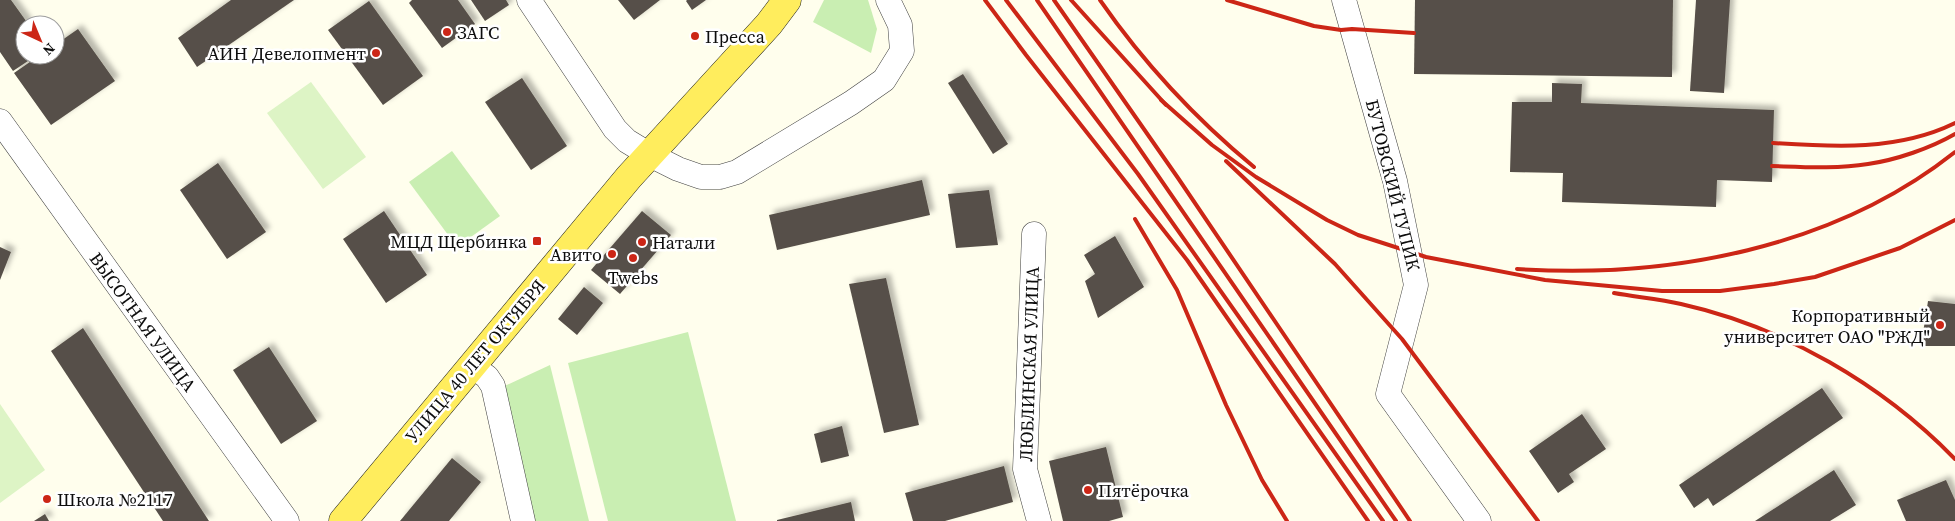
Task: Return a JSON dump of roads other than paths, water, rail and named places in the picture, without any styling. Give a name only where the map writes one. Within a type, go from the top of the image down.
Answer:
[{"type":"main road","name":"УЛИЦА 40 ЛЕТ ОКТЯБРЯ","points":[[343,521],[629,177],[768,24],[787,0]]},
{"type":"street","points":[[529,0],[615,129],[627,141],[650,154],[678,169],[701,177],[720,177],[737,172],[851,103],[884,80],[902,51],[900,25],[888,0]]},
{"type":"street","name":"БУТОВСКИЙ ТУПИК","points":[[1344,0],[1396,181],[1416,285],[1388,394],[1479,521]]},
{"type":"street","name":"ВЫСОТНАЯ УЛИЦА","points":[[0,121],[287,521]]},
{"type":"street","name":"ЛЮБЛИНСКАЯ УЛИЦА","points":[[1034,234],[1025,470],[1039,521]]},
{"type":"street","points":[[472,365],[493,386],[523,521]]},
{"type":"railway","points":[[985,0],[1187,260],[1368,521]]},
{"type":"railway","points":[[1006,0],[1138,174],[1383,521]]},
{"type":"railway","points":[[1037,0],[1396,521]]},
{"type":"railway","points":[[1054,0],[1178,178],[1410,521]]},
{"type":"railway","points":[[1071,0],[1166,105]]},
{"type":"railway","points":[[1100,0],[1134,46],[1171,89],[1232,149],[1254,167]]},
{"type":"railway","points":[[1227,0],[1314,26],[1341,30],[1414,33]]},
{"type":"railway","points":[[1161,100],[1212,145],[1256,177],[1327,220],[1358,235],[1426,257],[1545,280],[1662,291],[1720,291],[1774,284],[1815,277],[1900,248],[1955,220]]},
{"type":"railway","points":[[1773,143],[1819,146],[1888,143],[1933,132],[1955,123]]},
{"type":"railway","points":[[1772,166],[1832,167],[1856,166],[1879,162],[1924,149],[1955,134]]},
{"type":"railway","points":[[1517,269],[1574,271],[1633,268],[1690,262],[1748,250],[1803,234],[1857,212],[1908,185],[1955,152]]},
{"type":"railway","points":[[1226,161],[1335,264],[1402,339],[1538,521]]},
{"type":"railway","points":[[1135,219],[1177,290],[1226,405],[1262,480],[1287,521]]},
{"type":"railway","points":[[1614,293],[1673,302],[1719,314],[1757,327],[1794,343],[1829,362],[1896,406],[1955,459]]},
{"type":"place","name":"ЗАГС","points":[[447,32]]},
{"type":"place","name":"Пресса","points":[[695,36]]},
{"type":"place","name":"АИН Девелопмент","points":[[376,53]]},
{"type":"place","name":"МЦД Щербинка","points":[[537,241]]},
{"type":"place","name":"Натали","points":[[642,242]]},
{"type":"place","name":"Авито","points":[[612,254]]},
{"type":"place","name":"Twebs","points":[[633,258]]},
{"type":"place","name":"Корпоративный университет ОАО \"РЖД\"","points":[[1940,325]]},
{"type":"place","name":"Пятёрочка","points":[[1088,490]]},
{"type":"place","name":"Школа №2117","points":[[47,499]]}]
